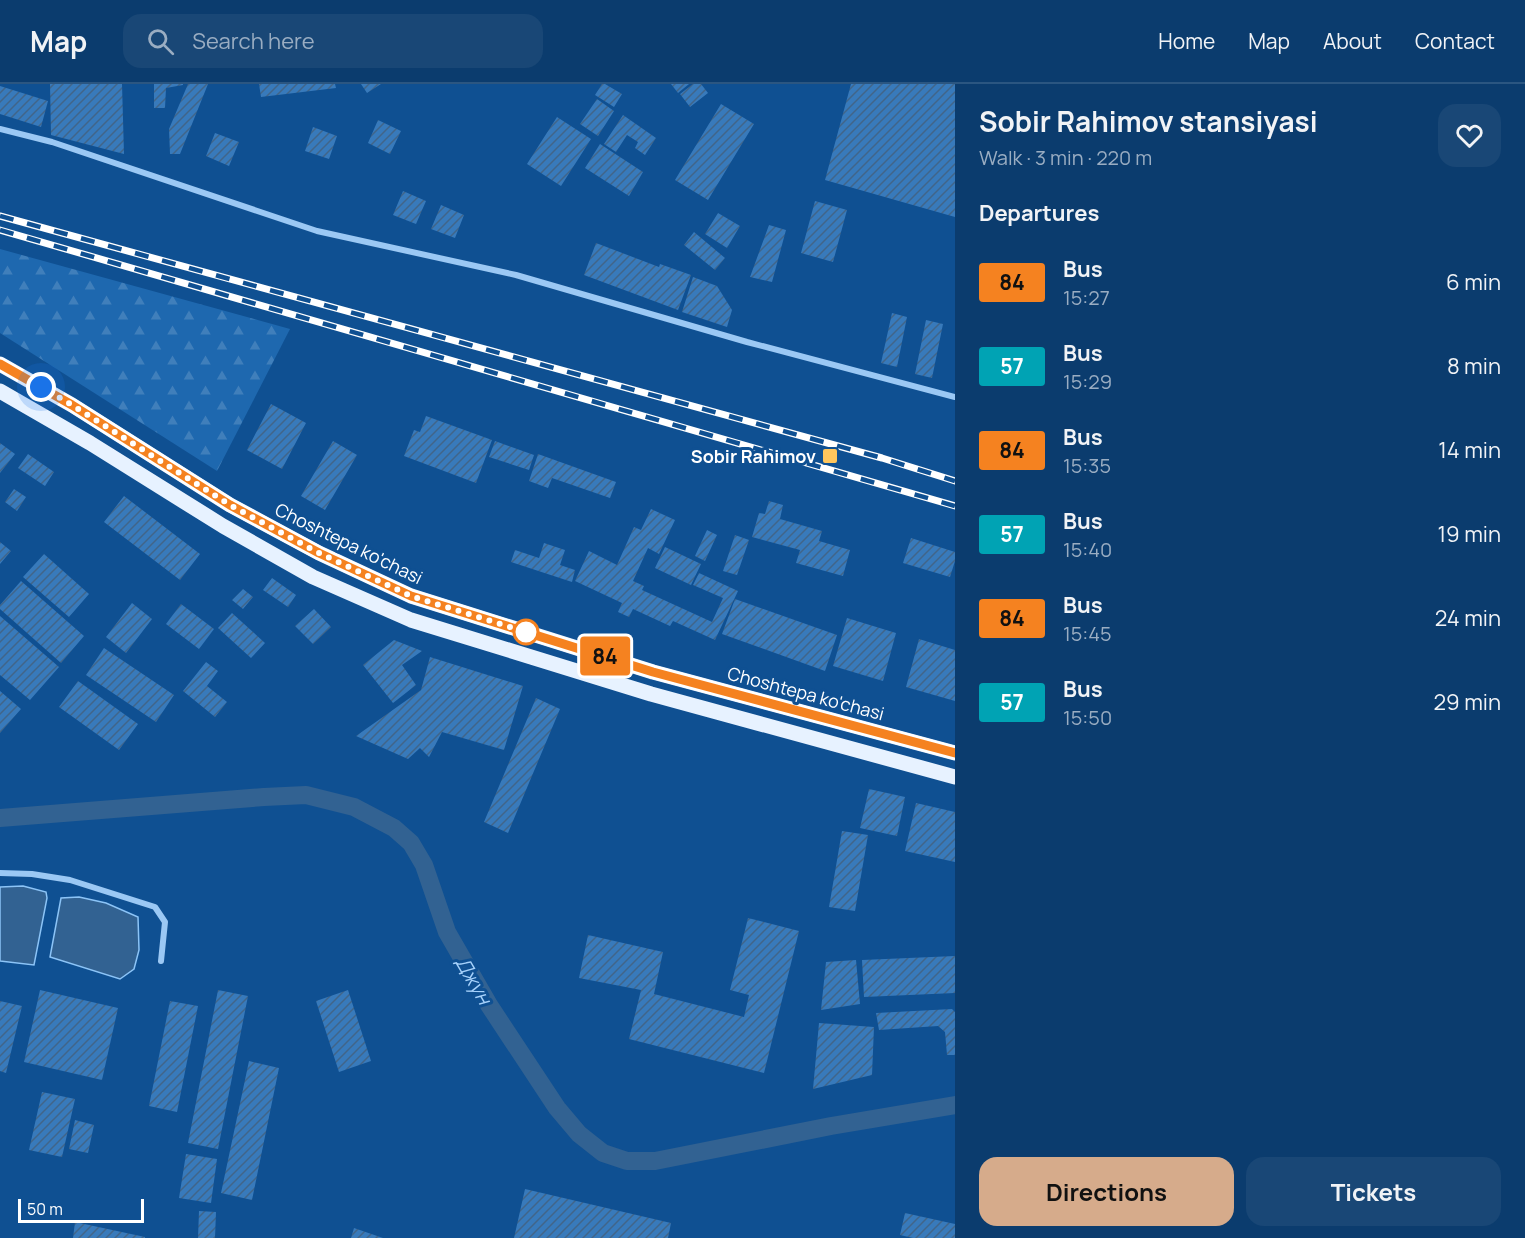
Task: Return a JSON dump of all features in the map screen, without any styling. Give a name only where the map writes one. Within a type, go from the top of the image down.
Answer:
[{"type":"main road","name":"Choshtepa ko'chasi","points":[[0,364],[72,405],[230,505],[319,553],[411,596],[653,672],[955,753]]},
{"type":"main road","points":[[0,391],[90,443],[223,526],[313,577],[411,620],[651,694],[955,777]]},
{"type":"street","points":[[0,129],[52,142],[317,231],[516,274],[747,342],[955,397]]},
{"type":"street","points":[[0,873],[32,874],[70,880],[154,907],[165,922],[161,961]]},
{"type":"green space","points":[[0,249],[290,329],[217,471],[0,333]]},
{"type":"shaded area","points":[[23,886],[46,892],[47,898],[34,965],[0,961],[0,887]]},
{"type":"shaded area","points":[[79,897],[106,903],[138,917],[139,950],[134,969],[120,979],[50,957],[61,898]]},
{"type":"building","points":[[50,84],[122,84],[124,154],[51,135]]},
{"type":"building","points":[[154,84],[183,85],[166,88],[165,108],[154,108]]},
{"type":"building","points":[[188,84],[208,84],[180,154],[170,154],[169,129]]},
{"type":"building","points":[[259,84],[335,84],[336,88],[261,97]]},
{"type":"building","points":[[361,84],[381,84],[367,93]]},
{"type":"building","points":[[602,84],[622,94],[614,107],[595,95]]},
{"type":"building","points":[[671,84],[689,84],[678,93]]},
{"type":"building","points":[[693,84],[701,84],[708,93],[690,107],[680,94]]},
{"type":"building","points":[[851,84],[955,84],[955,217],[825,180]]},
{"type":"building","points":[[0,86],[48,101],[41,127],[0,114]]},
{"type":"building","points":[[597,99],[614,111],[598,136],[580,124]]},
{"type":"building","points":[[721,104],[754,124],[708,200],[675,180]]},
{"type":"building","points":[[623,115],[656,138],[645,155],[635,148],[638,142],[627,135],[616,152],[604,144]]},
{"type":"building","points":[[557,117],[591,139],[561,186],[527,164]]},
{"type":"building","points":[[378,120],[401,131],[390,154],[368,143]]},
{"type":"building","points":[[313,127],[337,136],[329,159],[305,151]]},
{"type":"building","points":[[215,133],[239,142],[229,166],[206,156]]},
{"type":"building","points":[[600,144],[643,172],[629,196],[585,168]]},
{"type":"building","points":[[403,191],[426,201],[416,224],[393,215]]},
{"type":"building","points":[[815,201],[847,210],[833,262],[801,253]]},
{"type":"building","points":[[441,205],[464,215],[455,238],[431,229]]},
{"type":"building","points":[[718,213],[740,226],[727,248],[705,234]]},
{"type":"building","points":[[769,225],[786,230],[772,282],[750,277]]},
{"type":"building","points":[[694,232],[725,258],[715,270],[684,245]]},
{"type":"building","points":[[596,243],[659,267],[660,264],[691,275],[678,310],[584,275]]},
{"type":"building","points":[[693,277],[717,286],[732,310],[727,327],[682,312]]},
{"type":"building","points":[[892,313],[907,317],[897,367],[881,363]]},
{"type":"building","points":[[926,320],[943,324],[932,378],[915,374]]},
{"type":"building","points":[[271,404],[306,423],[282,469],[247,450]]},
{"type":"building","points":[[426,416],[492,440],[476,483],[404,456],[414,430],[420,432]]},
{"type":"building","points":[[333,441],[357,455],[325,510],[301,496]]},
{"type":"building","points":[[495,441],[534,455],[529,470],[489,457]]},
{"type":"building","points":[[0,443],[15,454],[0,473]]},
{"type":"building","points":[[28,454],[54,472],[45,486],[18,468]]},
{"type":"building","points":[[538,454],[616,482],[610,498],[552,478],[548,488],[529,481]]},
{"type":"building","points":[[14,489],[26,497],[17,511],[5,502]]},
{"type":"building","points":[[124,496],[200,554],[180,580],[104,522]]},
{"type":"building","points":[[769,501],[783,505],[780,519],[822,531],[819,541],[850,550],[843,576],[796,563],[800,550],[752,537],[759,513],[765,514]]},
{"type":"building","points":[[651,509],[675,520],[659,554],[648,548],[633,581],[644,586],[642,590],[712,622],[723,598],[693,585],[699,573],[738,591],[715,640],[673,621],[670,626],[633,609],[629,617],[618,612],[622,603],[575,581],[589,551],[617,565],[634,527],[641,530]]},
{"type":"building","points":[[707,530],[717,535],[705,561],[695,556]]},
{"type":"building","points":[[735,535],[749,540],[737,575],[723,571]]},
{"type":"building","points":[[911,538],[955,552],[950,577],[903,563]]},
{"type":"building","points":[[0,542],[11,551],[0,564]]},
{"type":"building","points":[[544,543],[565,550],[560,565],[575,570],[572,582],[511,562],[515,550],[539,558]]},
{"type":"building","points":[[665,547],[701,564],[691,585],[655,568]]},
{"type":"building","points":[[44,554],[89,594],[69,617],[23,577]]},
{"type":"building","points":[[272,578],[296,595],[288,607],[263,590]]},
{"type":"building","points":[[21,581],[84,636],[61,663],[0,609],[0,605]]},
{"type":"building","points":[[243,589],[253,597],[243,609],[232,600]]},
{"type":"building","points":[[735,599],[837,635],[825,671],[722,634]]},
{"type":"building","points":[[132,603],[152,619],[126,653],[106,637]]},
{"type":"building","points":[[181,604],[214,629],[199,649],[166,624]]},
{"type":"building","points":[[314,609],[331,627],[313,644],[295,626]]},
{"type":"building","points":[[232,613],[265,643],[251,658],[218,628]]},
{"type":"building","points":[[0,616],[59,667],[30,700],[0,675]]},
{"type":"building","points":[[847,618],[896,633],[883,681],[833,666]]},
{"type":"building","points":[[919,639],[955,650],[955,701],[906,687]]},
{"type":"building","points":[[394,640],[422,651],[402,665],[416,685],[393,703],[363,665]]},
{"type":"building","points":[[104,648],[174,695],[156,722],[86,675]]},
{"type":"building","points":[[430,657],[523,686],[504,750],[442,732],[429,757],[420,748],[408,759],[356,736],[421,690]]},
{"type":"building","points":[[206,662],[218,671],[207,686],[227,702],[215,717],[183,691]]},
{"type":"building","points":[[78,681],[138,724],[119,750],[59,707]]},
{"type":"building","points":[[0,691],[21,709],[0,733]]},
{"type":"building","points":[[536,698],[560,709],[508,833],[484,822]]},
{"type":"building","points":[[869,789],[905,797],[897,836],[860,828]]},
{"type":"building","points":[[916,803],[955,812],[955,862],[905,851]]},
{"type":"building","points":[[842,831],[868,835],[855,911],[829,907]]},
{"type":"building","points":[[748,918],[799,931],[764,1073],[629,1039],[641,990],[579,978],[588,935],[663,952],[654,994],[744,1017],[749,995],[730,990]]},
{"type":"building","points":[[955,956],[955,993],[864,997],[862,960]]},
{"type":"building","points":[[856,960],[860,1004],[821,1010],[826,962]]},
{"type":"building","points":[[40,990],[118,1008],[102,1080],[24,1062]]},
{"type":"building","points":[[218,990],[248,996],[218,1149],[188,1143]]},
{"type":"building","points":[[348,990],[371,1061],[339,1072],[316,1001]]},
{"type":"building","points":[[0,1001],[22,1006],[6,1073],[0,1071]]},
{"type":"building","points":[[170,1001],[198,1006],[177,1112],[149,1106]]},
{"type":"building","points":[[952,1009],[955,1012],[955,1055],[947,1055],[945,1032],[938,1026],[879,1030],[876,1013]]},
{"type":"building","points":[[819,1023],[874,1027],[872,1075],[813,1089]]},
{"type":"building","points":[[249,1061],[279,1068],[252,1200],[221,1193]]},
{"type":"building","points":[[42,1092],[75,1099],[62,1157],[29,1150]]},
{"type":"building","points":[[75,1120],[94,1125],[88,1153],[69,1149]]},
{"type":"building","points":[[186,1154],[217,1159],[211,1203],[179,1198]]},
{"type":"building","points":[[525,1189],[671,1223],[668,1238],[514,1238]]},
{"type":"building","points":[[199,1211],[216,1212],[215,1238],[198,1238]]},
{"type":"building","points":[[905,1213],[955,1224],[955,1238],[913,1238],[900,1235]]},
{"type":"building","points":[[75,1222],[145,1237],[145,1238],[73,1238]]},
{"type":"building","points":[[354,1228],[383,1238],[351,1238]]},
{"type":"waterway","name":"Джун","points":[[0,818],[306,795],[354,807],[394,828],[411,843],[424,865],[447,932],[489,1005],[557,1108],[579,1134],[603,1153],[627,1161],[655,1161],[831,1126],[955,1105]]},
{"type":"railway","points":[[0,216],[882,458],[955,481]]},
{"type":"railway","points":[[0,230],[955,506]]},
{"type":"bus line","name":"84","points":[[0,364],[72,405],[230,505],[319,553],[411,596],[653,672],[955,753]]},
{"type":"place","name":"Sobir Rahimov","points":[[830,456]]},
{"type":"route","points":[[41,387],[230,505],[319,553],[411,596],[526,632]]}]
